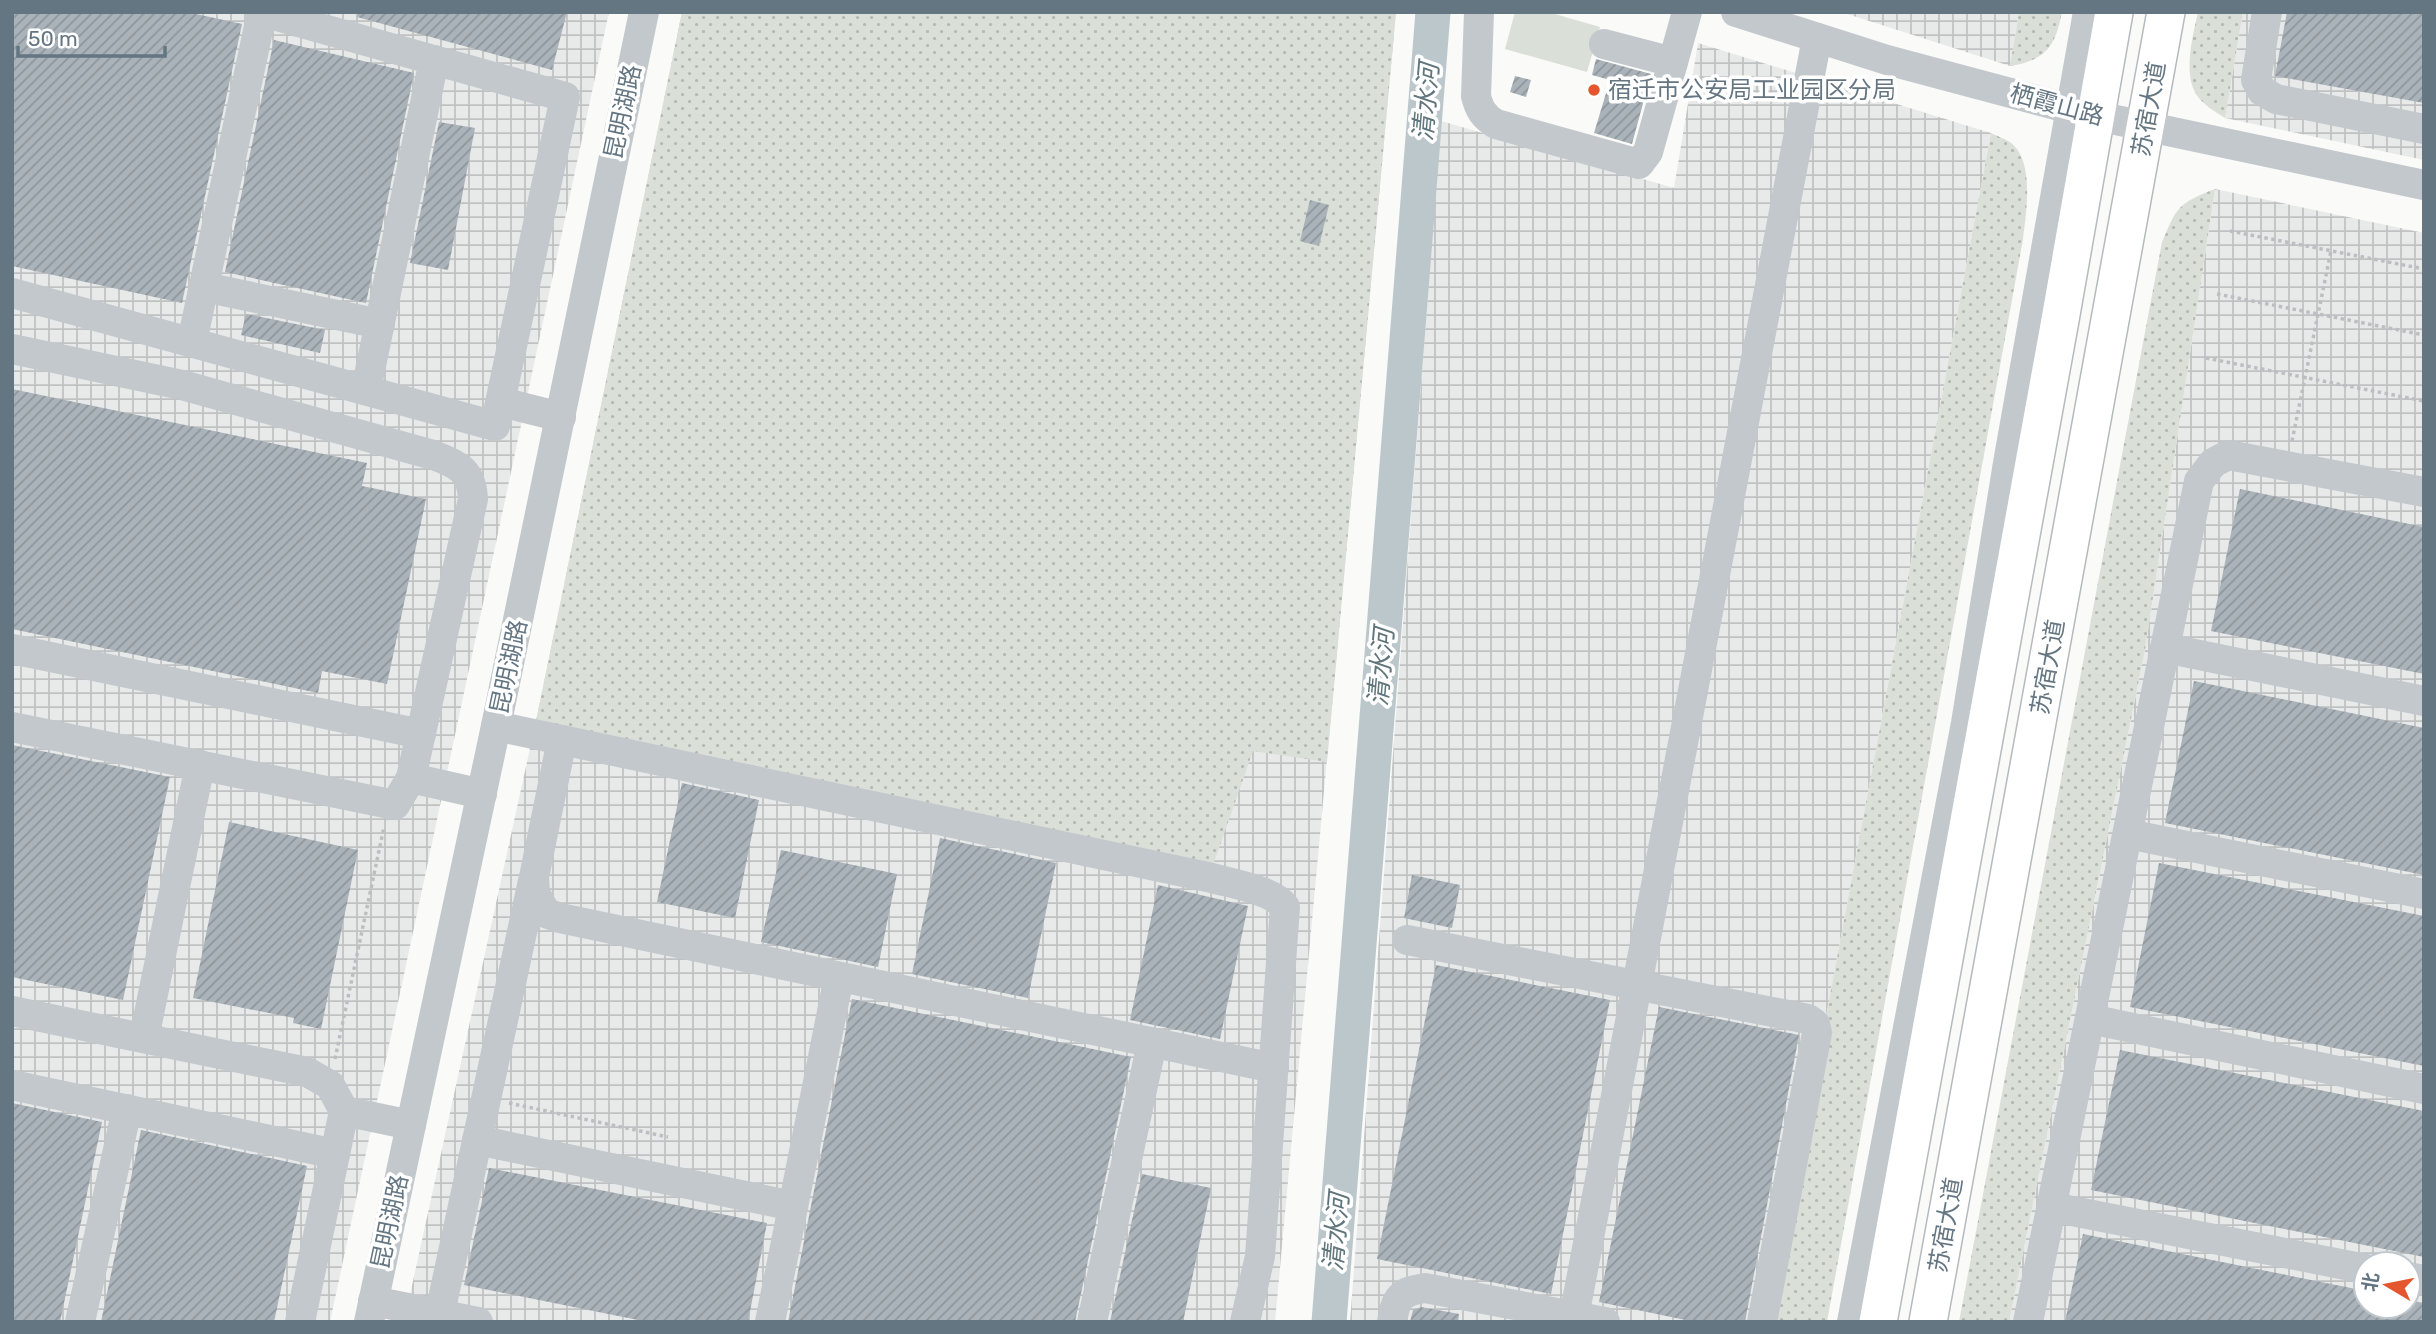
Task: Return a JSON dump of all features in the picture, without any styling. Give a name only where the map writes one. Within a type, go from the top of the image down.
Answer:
[{"type":"main road","name":"苏宿大道","points":[[1878,1322],[2084,113],[2114,12]]},
{"type":"main road","name":"苏宿大道","points":[[1928,1322],[2154,128],[2166,12]]},
{"type":"street","points":[[12,293],[495,426],[565,97],[262,12],[192,342]]},
{"type":"street","name":"昆明湖路","points":[[371,1311],[482,794],[644,12]]},
{"type":"street","points":[[1479,12],[1476,96],[1479,107],[1489,120],[1634,164],[1644,160],[1648,152],[1687,12]]},
{"type":"street","name":"栖霞山路","points":[[1736,12],[1788,20],[1817,38],[1887,60],[2084,113],[2424,186]]},
{"type":"street","points":[[1852,1322],[1966,723],[2010,450],[2084,113],[2088,12]]},
{"type":"street","points":[[1943,1322],[2154,128],[2180,12]]},
{"type":"street","points":[[2267,12],[2256,80],[2262,91],[2276,99],[2424,129]]},
{"type":"street","points":[[1574,1319],[1817,38]]},
{"type":"street","points":[[1604,44],[1673,62]]},
{"type":"street","points":[[366,390],[434,60]]},
{"type":"street","points":[[204,287],[380,324]]},
{"type":"street","points":[[12,349],[182,385],[433,454],[449,460],[465,471],[472,485],[473,499],[411,779],[394,805],[12,727]]},
{"type":"street","points":[[501,401],[561,417]]},
{"type":"street","points":[[2028,1322],[2199,481],[2213,463],[2228,455],[2424,492]]},
{"type":"street","points":[[2165,648],[2424,701]]},
{"type":"street","points":[[12,649],[421,734]]},
{"type":"street","points":[[496,726],[1212,878],[1275,897],[1285,907],[1274,1068],[1260,1256],[1245,1322]]},
{"type":"street","points":[[439,1318],[562,740]]},
{"type":"street","points":[[144,1038],[200,765]]},
{"type":"street","points":[[411,779],[482,794]]},
{"type":"street","points":[[2128,834],[2424,894]]},
{"type":"street","points":[[534,877],[535,893],[545,913],[560,918],[1274,1068]]},
{"type":"street","points":[[1407,940],[1808,1019],[1815,1024],[1817,1033],[1762,1322]]},
{"type":"street","points":[[769,1322],[839,977]]},
{"type":"street","points":[[12,1012],[307,1072],[330,1085],[344,1111],[300,1322]]},
{"type":"street","points":[[2090,1019],[2424,1089]]},
{"type":"street","points":[[1093,1322],[1152,1043]]},
{"type":"street","points":[[12,1085],[335,1154]]},
{"type":"street","points":[[80,1322],[127,1109]]},
{"type":"street","points":[[344,1111],[411,1125]]},
{"type":"street","points":[[477,1140],[793,1206]]},
{"type":"street","points":[[2052,1207],[2352,1266]]},
{"type":"street","points":[[1391,1322],[1395,1304],[1402,1295],[1425,1288],[1574,1319],[1605,1322]]},
{"type":"street","points":[[371,1311],[478,1322]]},
{"type":"path","points":[[2230,231],[2424,269]]},
{"type":"path","points":[[2292,441],[2332,251]]},
{"type":"path","points":[[2217,294],[2424,335]]},
{"type":"path","points":[[2206,358],[2424,401]]},
{"type":"path","points":[[330,1085],[385,823],[394,805]]},
{"type":"path","points":[[486,1098],[668,1137]]},
{"type":"shaded area","points":[[12,12],[609,12],[330,1322],[12,1322]]},
{"type":"shaded area","points":[[682,12],[1396,12],[1275,1322],[404,1322],[536,721]]},
{"type":"shaded area","points":[[682,12],[1396,12],[1327,762],[1253,751],[1212,868],[536,721]]},
{"type":"shaded area","points":[[1515,12],[1548,12],[1600,27],[1587,72],[1505,49]]},
{"type":"shaded area","points":[[1841,12],[2019,12],[2010,66]]},
{"type":"shaded area","points":[[2019,12],[2062,12],[2056,34],[2047,50],[2032,60],[2010,66]]},
{"type":"shaded area","points":[[2198,12],[2243,12],[2225,118],[2206,105],[2193,88],[2191,50]]},
{"type":"shaded area","points":[[2243,12],[2424,12],[2424,160],[2225,118]]},
{"type":"shaded area","points":[[1698,43],[1991,133],[1769,1322],[1350,1322],[1441,121],[1674,188]]},
{"type":"shaded area","points":[[1991,133],[2011,143],[2023,162],[2027,188],[2023,239],[1827,1322],[1769,1322]]},
{"type":"shaded area","points":[[2215,189],[2424,233],[2424,1322],[2009,1322],[2145,650]]},
{"type":"shaded area","points":[[2215,189],[2145,650],[2009,1322],[1959,1322],[2162,242],[2176,213],[2186,202]]},
{"type":"building","points":[[12,12],[187,12],[242,24],[182,303],[12,266]]},
{"type":"building","points":[[358,12],[567,12],[552,70],[357,17]]},
{"type":"building","points":[[2287,12],[2424,12],[2424,103],[2275,76]]},
{"type":"building","points":[[274,40],[414,73],[366,303],[225,272]]},
{"type":"building","points":[[1596,59],[1651,74],[1632,144],[1594,133],[1610,80],[1592,75]]},
{"type":"building","points":[[1515,76],[1531,80],[1526,97],[1510,92]]},
{"type":"building","points":[[439,122],[475,128],[448,270],[410,263]]},
{"type":"building","points":[[1310,200],[1329,205],[1319,246],[1300,241]]},
{"type":"building","points":[[246,314],[325,330],[320,353],[241,335]]},
{"type":"building","points":[[12,389],[367,463],[362,486],[426,499],[387,684],[322,671],[318,693],[12,629]]},
{"type":"building","points":[[2240,489],[2424,527],[2424,674],[2211,631]]},
{"type":"building","points":[[2194,681],[2424,728],[2424,875],[2165,823]]},
{"type":"building","points":[[12,745],[170,777],[123,1000],[12,977]]},
{"type":"building","points":[[682,783],[759,800],[735,918],[657,902]]},
{"type":"building","points":[[229,822],[358,850],[321,1029],[293,1023],[294,1018],[193,998]]},
{"type":"building","points":[[940,838],[1056,863],[1028,998],[912,974]]},
{"type":"building","points":[[781,850],[897,874],[878,967],[761,942]]},
{"type":"building","points":[[2159,863],[2424,916],[2424,1066],[2130,1007]]},
{"type":"building","points":[[1412,875],[1460,885],[1452,928],[1404,918]]},
{"type":"building","points":[[1158,885],[1248,906],[1220,1039],[1130,1020]]},
{"type":"building","points":[[1436,965],[1610,1000],[1551,1294],[1377,1259]]},
{"type":"building","points":[[852,999],[1131,1057],[1075,1322],[788,1322]]},
{"type":"building","points":[[1659,1007],[1799,1035],[1745,1322],[1695,1322],[1599,1302]]},
{"type":"building","points":[[2120,1050],[2424,1111],[2424,1257],[2422,1250],[2389,1250],[2091,1190]]},
{"type":"building","points":[[12,1103],[102,1122],[60,1322],[12,1322]]},
{"type":"building","points":[[141,1130],[307,1166],[274,1322],[101,1322]]},
{"type":"building","points":[[489,1168],[767,1223],[748,1322],[648,1322],[464,1285]]},
{"type":"building","points":[[1142,1174],[1211,1188],[1183,1322],[1110,1322]]},
{"type":"building","points":[[2083,1234],[2352,1288],[2352,1320],[2422,1320],[2424,1303],[2424,1322],[2065,1322]]},
{"type":"building","points":[[1421,1307],[1459,1314],[1458,1322],[1410,1322],[1413,1310]]},
{"type":"waterway","name":"清水河","points":[[1329,1322],[1433,12]]},
{"type":"place","name":"宿迁市公安局工业园区分局","points":[[1594,90]]}]
